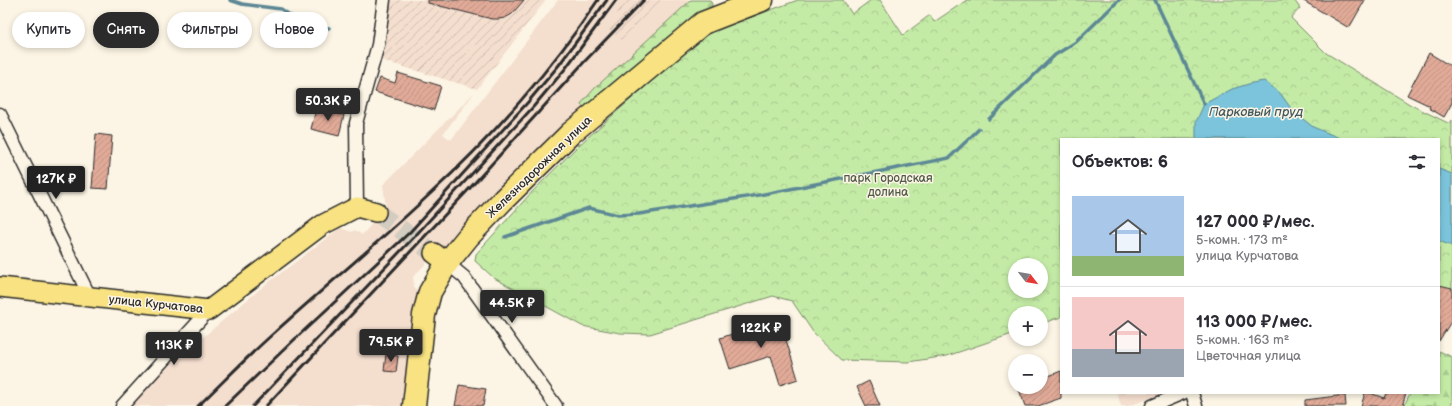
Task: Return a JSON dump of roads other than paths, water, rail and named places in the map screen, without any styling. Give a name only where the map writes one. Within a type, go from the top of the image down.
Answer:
[{"type":"highway","name":"Железнодорожная улица","points":[[414,406],[424,314],[440,258],[468,237],[571,133],[703,23],[762,0]]},
{"type":"main road","points":[[357,207],[376,212]]},
{"type":"main road","name":"улица Курчатова","points":[[0,287],[209,310],[322,224],[357,207]]},
{"type":"street","points":[[357,207],[356,122],[378,45],[384,0]]},
{"type":"street","points":[[0,114],[90,297]]},
{"type":"street","points":[[440,258],[464,277],[556,406]]},
{"type":"street","points":[[122,406],[209,310]]},
{"type":"street","points":[[1152,406],[1181,394]]},
{"type":"street","points":[[1192,394],[1196,406]]},
{"type":"water","name":"Парковый пруд","points":[[1264,81],[1280,93],[1293,111],[1313,127],[1340,138],[1196,138],[1196,122],[1204,104],[1232,89]]},
{"type":"water","points":[[1440,169],[1452,174],[1452,246],[1440,241]]},
{"type":"waterway","points":[[230,0],[242,4],[281,9],[301,23],[329,28]]},
{"type":"waterway","points":[[989,119],[1055,55],[1076,42],[1119,0]]},
{"type":"waterway","points":[[1155,0],[1204,104]]},
{"type":"waterway","points":[[505,237],[589,208],[618,215],[639,214],[759,195],[949,158],[979,129]]},
{"type":"tunnel","points":[[376,212],[434,253]]},
{"type":"railway","points":[[198,406],[264,342],[411,212],[476,150],[541,77],[561,52],[598,0]]},
{"type":"railway","points":[[225,406],[410,232],[528,102],[559,65],[607,0]]},
{"type":"railway","points":[[253,406],[415,236],[534,106],[565,69],[616,0]]},
{"type":"railway","points":[[266,406],[470,188],[585,61],[644,0]]},
{"type":"park label","name":"парк Городская долина","points":[[888,185]]}]
